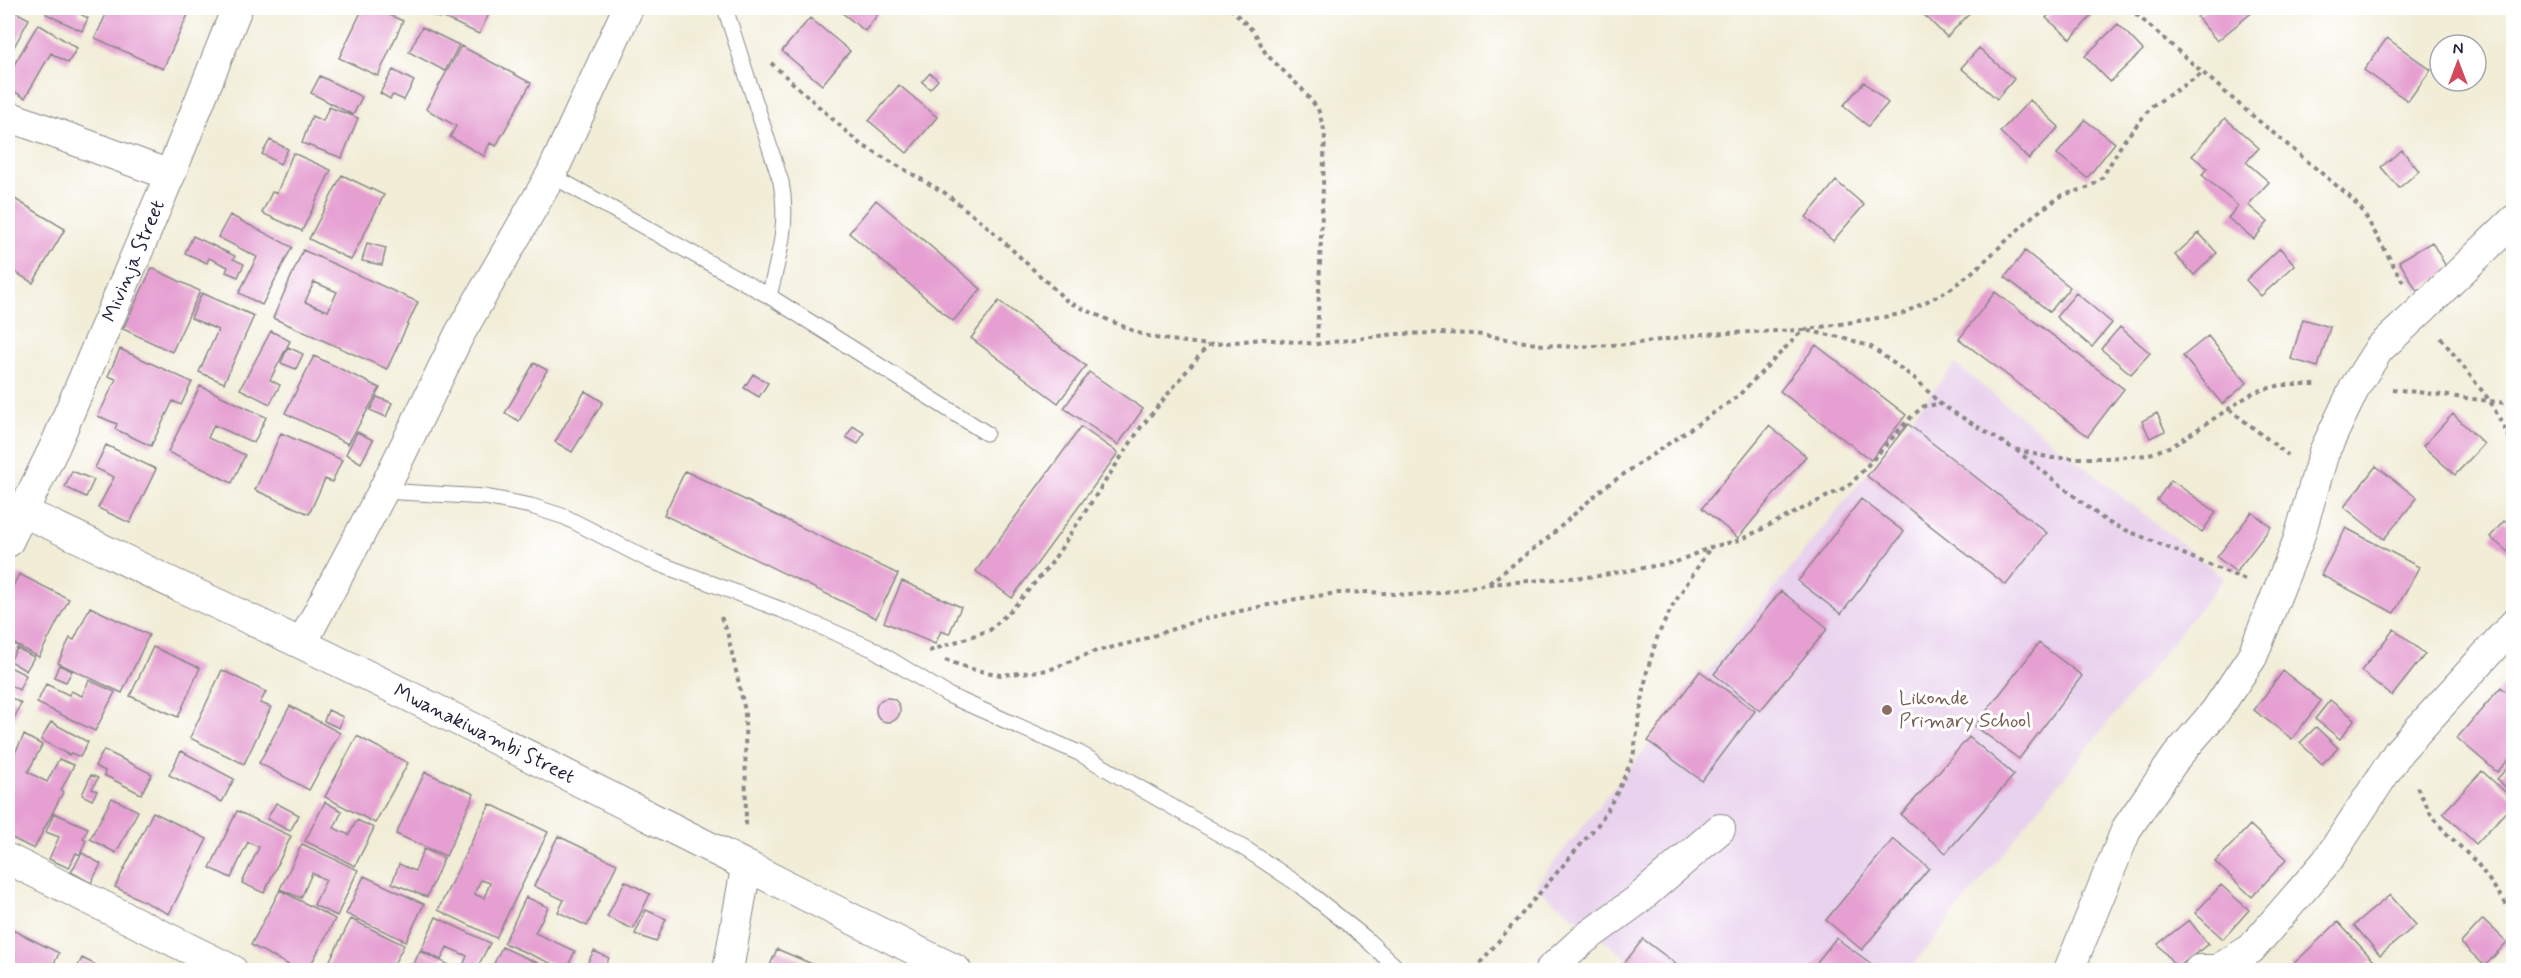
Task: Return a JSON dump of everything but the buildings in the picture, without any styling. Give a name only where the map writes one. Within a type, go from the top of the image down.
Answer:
[{"type":"street","name":"Mivinja Street","points":[[8,542],[15,508],[55,446],[170,175],[237,8]]},
{"type":"street","points":[[302,643],[382,491],[459,335],[551,175],[628,8]]},
{"type":"street","points":[[8,116],[170,175]]},
{"type":"street","points":[[2069,970],[2127,828],[2177,756],[2216,712],[2252,657],[2298,541],[2324,452],[2356,384],[2379,348],[2514,220]]},
{"type":"street","name":"Mwanakiwambi Street","points":[[15,508],[302,643],[527,753],[746,868],[956,970]]},
{"type":"street","points":[[2199,970],[2217,970],[2251,948],[2327,861],[2399,751],[2514,624]]},
{"type":"street","points":[[1550,970],[1584,939],[1635,902],[1720,829]]},
{"type":"street","points":[[8,859],[232,970]]},
{"type":"street","points":[[728,970],[746,868]]},
{"type":"lane","points":[[725,8],[781,182],[784,201],[784,237],[770,296]]},
{"type":"lane","points":[[551,175],[770,296],[986,433]]},
{"type":"lane","points":[[382,491],[485,497],[531,506],[564,517],[649,560],[782,610],[873,650],[948,695],[1079,753],[1247,850],[1298,884],[1364,937],[1399,970]]},
{"type":"path","points":[[1230,8],[1255,33],[1266,54],[1302,89],[1318,109],[1325,133],[1317,344]]},
{"type":"path","points":[[2129,8],[2349,196],[2362,210],[2420,311],[2490,401],[2514,447]]},
{"type":"path","points":[[731,27],[860,144],[945,193],[988,227],[1068,302],[1138,333],[1155,338],[1209,345],[1263,339],[1317,344],[1395,334],[1440,333],[1476,334],[1543,345],[1575,347],[1631,344],[1703,334],[1803,330],[1902,314],[1949,290],[1976,269],[2035,214],[2063,195],[2090,187],[2102,178],[2123,142],[2152,106],[2203,73]]},
{"type":"path","points":[[1803,330],[1845,338],[1871,347],[1917,380],[1940,404],[2014,449],[2107,522],[2141,538],[2217,566],[2276,593]]},
{"type":"path","points":[[1488,584],[1548,538],[1602,489],[1737,397],[1803,330]]},
{"type":"path","points":[[873,650],[930,651],[990,630],[1050,565],[1141,427],[1209,345]]},
{"type":"path","points":[[2014,449],[2051,458],[2146,455],[2174,445],[2253,392],[2281,384],[2356,384],[2514,404]]},
{"type":"path","points":[[937,658],[971,669],[1001,675],[1049,670],[1094,652],[1138,641],[1199,620],[1248,608],[1338,593],[1369,592],[1408,595],[1439,593],[1488,584],[1598,576],[1676,562],[1711,548],[1740,540],[1850,485],[1859,478],[1911,417],[1924,406],[1940,404]]},
{"type":"path","points":[[2229,409],[2316,478]]},
{"type":"path","points":[[1474,970],[1600,822],[1618,791],[1633,758],[1647,671],[1658,635],[1673,606],[1711,548]]},
{"type":"path","points":[[706,583],[727,631],[745,711],[746,868]]},
{"type":"path","points":[[2399,751],[2431,814],[2444,831],[2477,863],[2514,915]]},
{"type":"shaded area","points":[[1955,364],[2224,578],[1909,970],[1642,970],[1535,886]]},
{"type":"place","name":"Likonde Primary School","points":[[1887,710]]}]
